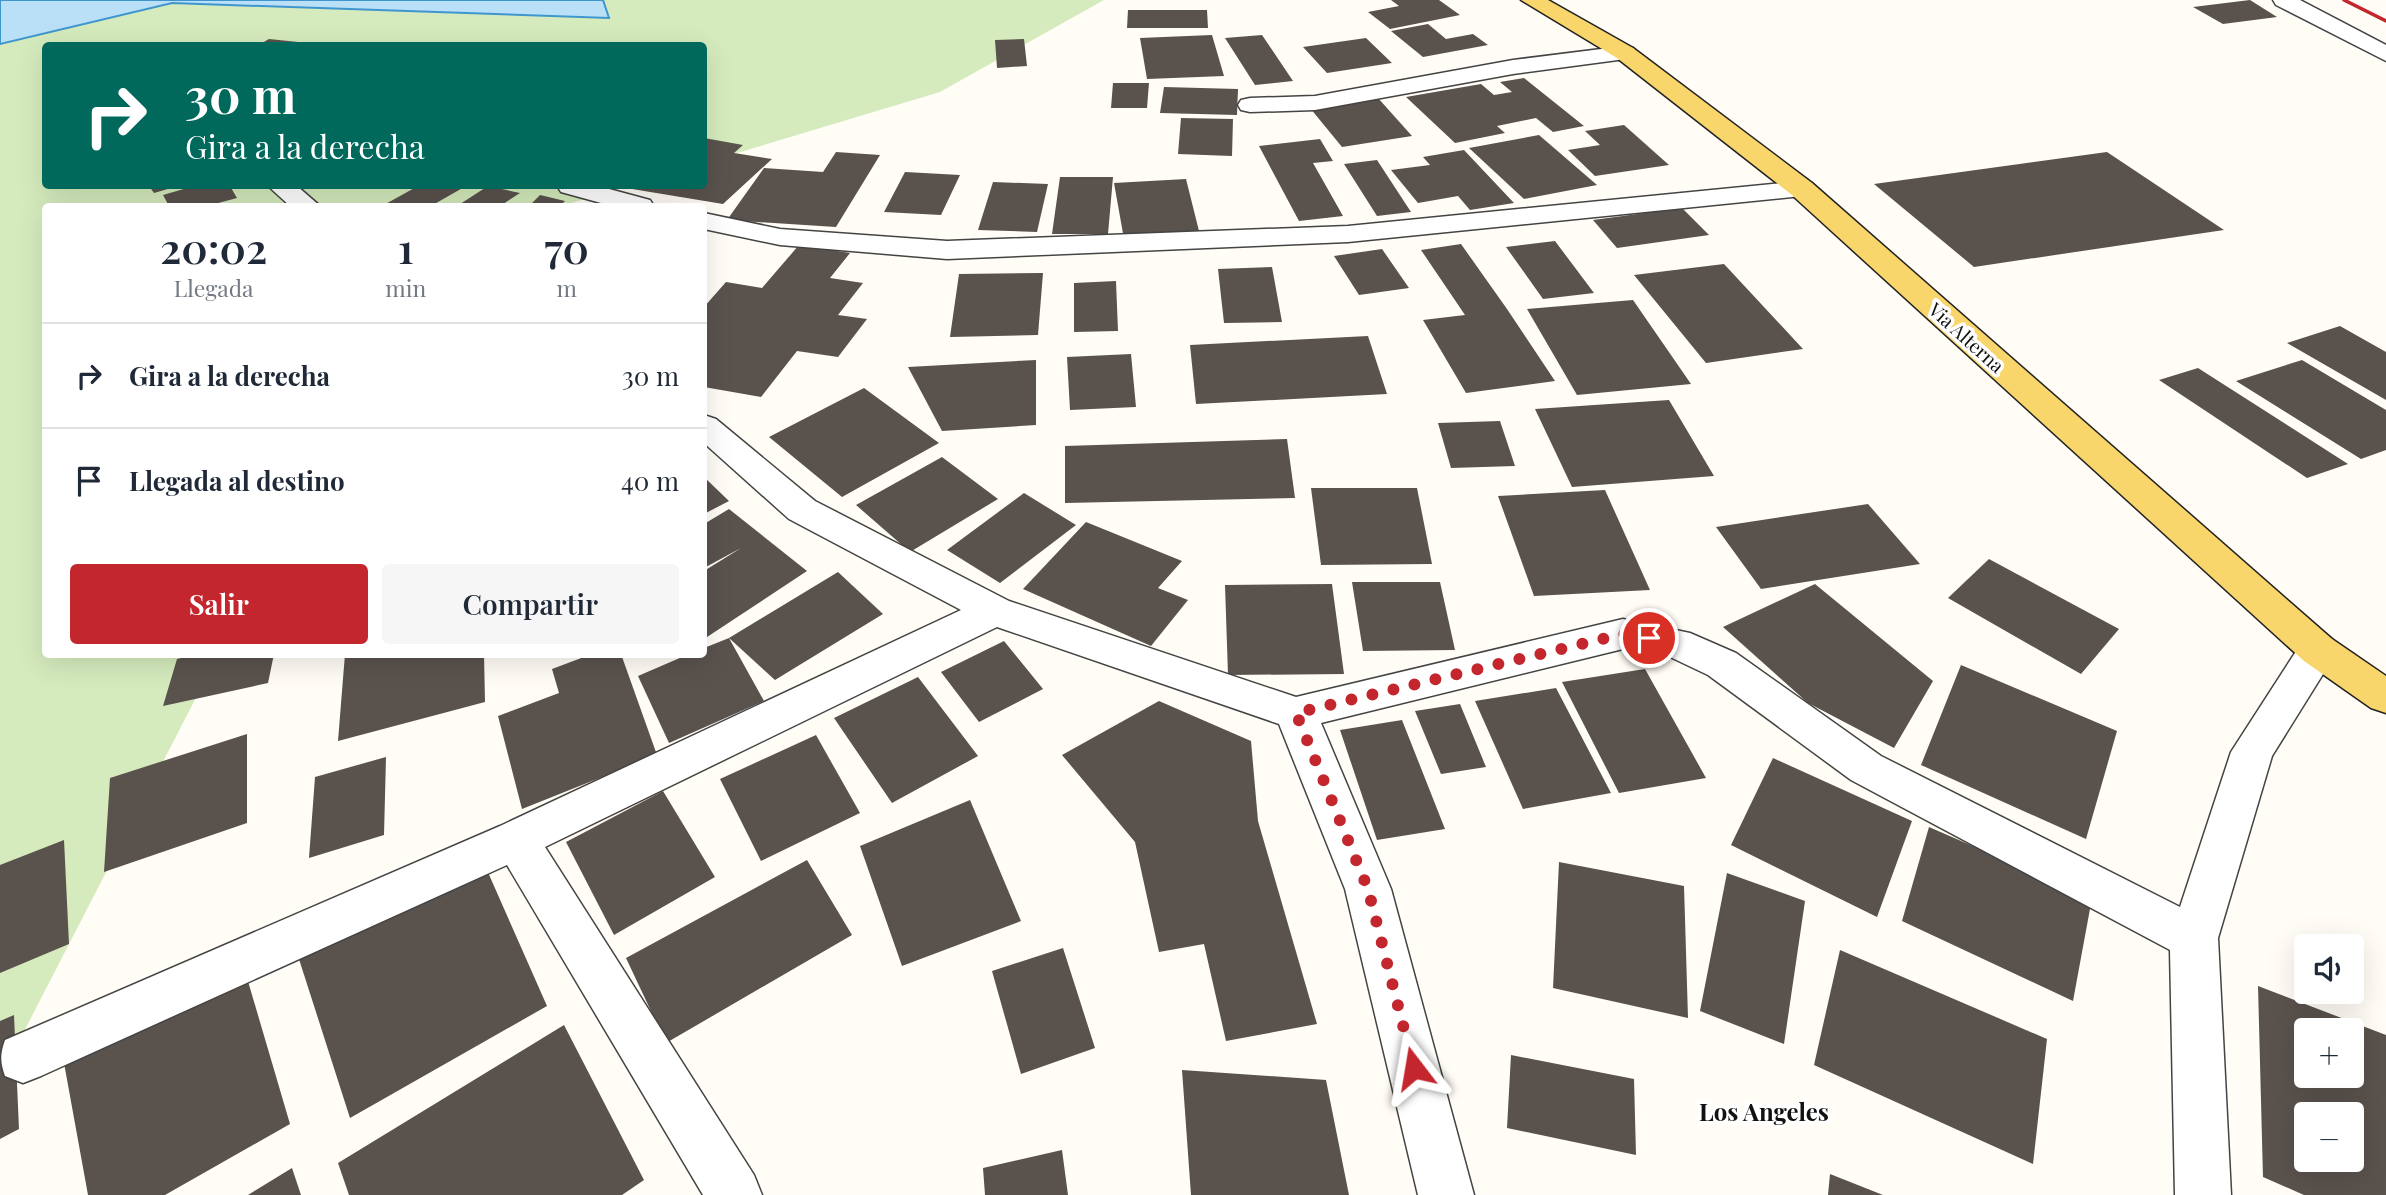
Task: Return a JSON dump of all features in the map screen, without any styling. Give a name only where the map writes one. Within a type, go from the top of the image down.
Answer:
[{"type":"main road","name":"Via Alterna","points":[[1532,0],[1625,53],[1802,189],[2318,650],[2386,697]]},
{"type":"street","points":[[2284,0],[2386,54]]},
{"type":"street","points":[[1250,105],[1315,103],[1513,67],[1625,53]]},
{"type":"street","points":[[285,189],[302,203]]},
{"type":"street","points":[[580,189],[630,203]]},
{"type":"street","points":[[707,222],[780,237],[947,250],[1348,234],[1802,189]]},
{"type":"street","points":[[707,429],[802,510],[995,611],[1296,713],[1623,634],[1676,643],[1722,664],[1866,768],[2194,938]]},
{"type":"street","points":[[23,1058],[516,840],[995,611]]},
{"type":"street","points":[[2203,1195],[2194,938],[2252,752],[2318,650]]},
{"type":"street","points":[[1296,713],[1368,889],[1446,1195]]},
{"type":"street","points":[[516,840],[734,1195]]},
{"type":"green space","points":[[603,0],[1104,0],[940,92],[707,162],[707,42],[42,42],[42,189],[620,189],[571,203],[42,203],[42,658],[216,658],[0,1078],[0,44],[172,3],[608,18]]},
{"type":"water","points":[[0,0],[603,0],[609,18],[172,3],[0,44]]},
{"type":"building","points":[[1391,0],[1439,0],[1460,15],[1390,29],[1368,12],[1399,6]]},
{"type":"building","points":[[2250,0],[2277,17],[2223,24],[2193,7]]},
{"type":"building","points":[[1128,10],[1207,10],[1208,28],[1127,28]]},
{"type":"building","points":[[1428,24],[1446,39],[1473,34],[1488,45],[1423,57],[1391,31]]},
{"type":"building","points":[[1212,35],[1224,76],[1147,79],[1140,38]]},
{"type":"building","points":[[1262,35],[1293,81],[1255,85],[1225,38]]},
{"type":"building","points":[[1366,38],[1392,63],[1327,73],[1303,47]]},
{"type":"building","points":[[269,39],[298,42],[264,42]]},
{"type":"building","points":[[1024,39],[1027,66],[997,68],[995,40]]},
{"type":"building","points":[[1524,78],[1584,126],[1553,132],[1536,118],[1497,126],[1505,133],[1455,143],[1406,97],[1481,84],[1494,95],[1512,92],[1500,82]]},
{"type":"building","points":[[1113,83],[1149,83],[1147,108],[1111,108]]},
{"type":"building","points":[[1164,87],[1238,89],[1237,115],[1160,113]]},
{"type":"building","points":[[1378,98],[1412,136],[1342,147],[1310,108]]},
{"type":"building","points":[[1181,118],[1233,119],[1232,156],[1178,154]]},
{"type":"building","points":[[1624,125],[1669,165],[1595,176],[1568,150],[1600,145],[1585,131]]},
{"type":"building","points":[[1539,135],[1597,185],[1524,199],[1469,148]]},
{"type":"building","points":[[707,139],[743,145],[734,153],[772,159],[723,204],[632,189],[707,189]]},
{"type":"building","points":[[1320,139],[1333,161],[1313,163],[1343,216],[1299,221],[1259,146]]},
{"type":"building","points":[[1464,150],[1514,203],[1470,210],[1458,196],[1418,203],[1391,170],[1430,165],[1423,157]]},
{"type":"building","points":[[836,152],[880,155],[836,227],[727,220],[764,168],[823,172]]},
{"type":"building","points":[[2107,152],[2224,230],[1974,267],[1874,184]]},
{"type":"building","points":[[1377,160],[1411,212],[1377,216],[1344,164]]},
{"type":"building","points":[[905,172],[960,175],[941,215],[884,212]]},
{"type":"building","points":[[1060,177],[1113,177],[1108,234],[1052,234]]},
{"type":"building","points":[[1186,179],[1200,235],[1124,239],[1114,183]]},
{"type":"building","points":[[993,182],[1048,184],[1037,232],[978,230]]},
{"type":"building","points":[[151,189],[168,189],[154,193]]},
{"type":"building","points":[[184,189],[232,189],[237,198],[218,203],[167,203],[163,195]]},
{"type":"building","points":[[413,189],[461,189],[436,203],[387,203]]},
{"type":"building","points":[[483,189],[520,193],[505,203],[462,203]]},
{"type":"building","points":[[540,195],[565,201],[563,203],[532,203]]},
{"type":"building","points":[[1682,208],[1709,235],[1617,248],[1593,220]]},
{"type":"building","points":[[1555,241],[1594,293],[1543,299],[1506,247]]},
{"type":"building","points":[[1461,244],[1555,381],[1466,393],[1423,320],[1465,315],[1421,250]]},
{"type":"building","points":[[799,245],[850,253],[830,278],[863,283],[838,315],[867,319],[838,357],[797,351],[761,397],[707,388],[707,304],[726,282],[762,288]]},
{"type":"building","points":[[1382,249],[1409,288],[1359,295],[1334,256]]},
{"type":"building","points":[[1724,264],[1803,349],[1706,363],[1634,275]]},
{"type":"building","points":[[1272,267],[1282,322],[1224,323],[1218,269]]},
{"type":"building","points":[[1043,273],[1038,335],[950,337],[959,274]]},
{"type":"building","points":[[1116,281],[1118,331],[1074,332],[1074,283]]},
{"type":"building","points":[[1633,300],[1691,384],[1577,395],[1527,309]]},
{"type":"building","points":[[2340,326],[2386,352],[2386,400],[2287,343]]},
{"type":"building","points":[[1368,336],[1387,394],[1196,404],[1190,345]]},
{"type":"building","points":[[1131,354],[1136,407],[1070,410],[1067,357]]},
{"type":"building","points":[[1036,360],[1036,425],[942,431],[908,367]]},
{"type":"building","points":[[2302,360],[2386,410],[2386,450],[2361,459],[2236,381]]},
{"type":"building","points":[[2198,368],[2348,464],[2307,478],[2159,380]]},
{"type":"building","points":[[864,388],[939,443],[842,497],[769,437]]},
{"type":"building","points":[[1669,400],[1714,476],[1572,487],[1535,409]]},
{"type":"building","points":[[1500,421],[1515,466],[1451,468],[1438,423]]},
{"type":"building","points":[[1287,439],[1295,498],[1065,503],[1065,446]]},
{"type":"building","points":[[942,457],[998,499],[910,552],[856,505]]},
{"type":"building","points":[[707,480],[729,501],[707,512]]},
{"type":"building","points":[[1311,488],[1417,488],[1432,564],[1321,565]]},
{"type":"building","points":[[1605,490],[1650,590],[1534,596],[1498,496]]},
{"type":"building","points":[[1024,493],[1076,525],[1000,583],[947,550]]},
{"type":"building","points":[[1868,504],[1920,564],[1761,589],[1716,527]]},
{"type":"building","points":[[729,509],[807,571],[707,637],[707,569],[741,548],[707,566],[707,522]]},
{"type":"building","points":[[1086,522],[1182,561],[1158,588],[1188,600],[1151,646],[1023,589]]},
{"type":"building","points":[[1989,559],[2119,629],[2081,674],[1948,598]]},
{"type":"building","points":[[838,572],[883,614],[775,680],[729,638]]},
{"type":"building","points":[[1352,582],[1440,582],[1455,650],[1363,651]]},
{"type":"building","points":[[1332,584],[1344,674],[1228,675],[1225,585]]},
{"type":"building","points":[[1815,584],[1933,681],[1894,748],[1808,703],[1723,627]]},
{"type":"building","points":[[729,638],[764,701],[669,743],[638,676],[680,658],[707,658],[707,647]]},
{"type":"building","points":[[1004,641],[1043,689],[979,722],[941,672]]},
{"type":"building","points":[[273,658],[268,683],[163,706],[177,659]]},
{"type":"building","points":[[345,658],[484,658],[485,702],[338,741]]},
{"type":"building","points":[[581,658],[622,658],[657,755],[522,809],[498,716],[559,693],[552,669]]},
{"type":"building","points":[[1961,665],[2117,731],[2086,839],[1921,765]]},
{"type":"building","points":[[1645,669],[1706,778],[1619,793],[1562,682]]},
{"type":"building","points":[[918,677],[978,756],[892,803],[834,718]]},
{"type":"building","points":[[1556,688],[1611,793],[1523,809],[1475,701]]},
{"type":"building","points":[[1159,701],[1251,741],[1258,821],[1317,1024],[1226,1041],[1204,944],[1159,952],[1135,842],[1062,755]]},
{"type":"building","points":[[1460,704],[1486,767],[1441,774],[1415,711]]},
{"type":"building","points":[[1402,720],[1445,829],[1377,840],[1340,730]]},
{"type":"building","points":[[247,734],[247,823],[104,872],[110,778]]},
{"type":"building","points":[[816,735],[860,813],[761,861],[720,779]]},
{"type":"building","points":[[386,757],[384,835],[309,858],[315,777]]},
{"type":"building","points":[[1773,758],[1912,821],[1877,917],[1731,845]]},
{"type":"building","points":[[663,791],[715,877],[614,935],[566,842]]},
{"type":"building","points":[[970,800],[1021,921],[902,966],[860,846]]},
{"type":"building","points":[[1929,827],[2092,898],[2073,1001],[1902,921]]},
{"type":"building","points":[[64,840],[69,944],[0,973],[0,865]]},
{"type":"building","points":[[807,860],[852,935],[666,1043],[626,958]]},
{"type":"building","points":[[483,861],[547,1006],[350,1118],[298,956]]},
{"type":"building","points":[[1559,862],[1684,886],[1688,1018],[1553,988]]},
{"type":"building","points":[[1727,873],[1805,901],[1784,1044],[1700,1011]]},
{"type":"building","points":[[1063,948],[1095,1048],[1021,1074],[992,971]]},
{"type":"building","points":[[1840,950],[2047,1039],[2033,1164],[1814,1065]]},
{"type":"building","points":[[245,971],[290,1124],[165,1195],[88,1195],[64,1063]]},
{"type":"building","points":[[2258,986],[2294,1000],[2294,1004],[2305,1004],[2342,1018],[2294,1018],[2294,1088],[2364,1088],[2364,1027],[2386,1035],[2386,1195],[2304,1195],[2263,1177]]},
{"type":"building","points":[[14,1015],[19,1129],[0,1139],[0,1021]]},
{"type":"building","points":[[564,1025],[644,1180],[622,1195],[349,1195],[338,1163]]},
{"type":"building","points":[[1511,1055],[1634,1079],[1636,1155],[1507,1128]]},
{"type":"building","points":[[1182,1070],[1326,1080],[1349,1195],[1191,1195]]},
{"type":"building","points":[[1062,1150],[1068,1195],[985,1195],[983,1168]]},
{"type":"building","points":[[292,1168],[301,1195],[248,1195]]},
{"type":"building","points":[[1830,1174],[1883,1195],[1828,1195]]},
{"type":"railway","points":[[2344,0],[2386,21]]},
{"type":"district","name":"Los Angeles","points":[[1764,1111]]},
{"type":"route","points":[[1414,1068],[1368,889],[1296,713],[1623,634],[1649,638]]}]
